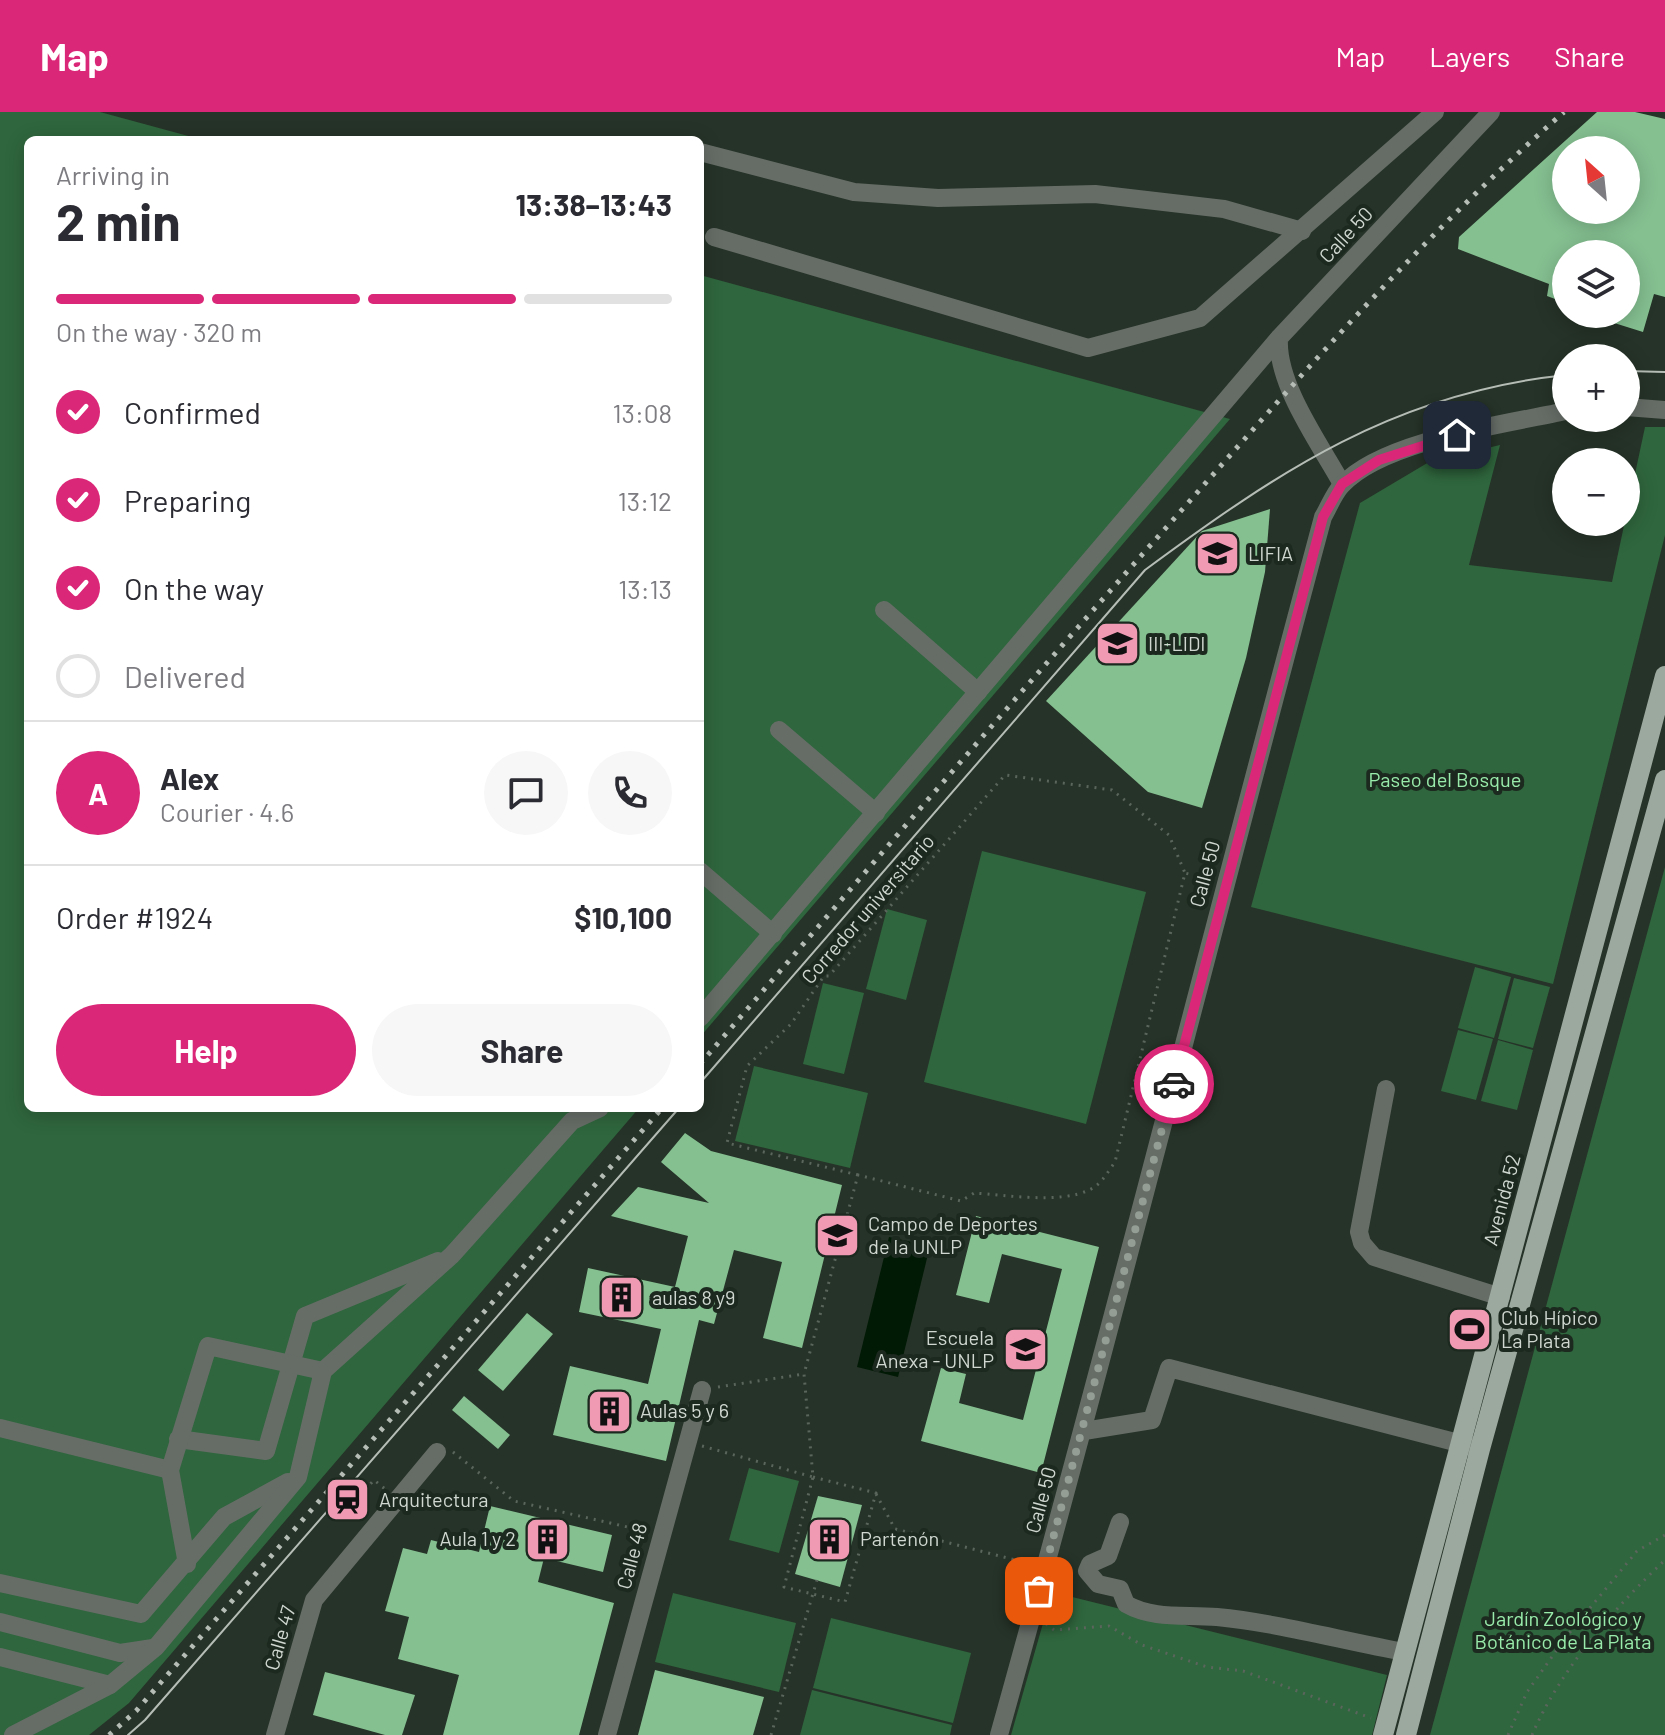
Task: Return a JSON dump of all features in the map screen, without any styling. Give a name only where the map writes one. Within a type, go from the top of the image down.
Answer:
[{"type":"main road","name":"Avenida 52","points":[[1406,1735],[1501,1297],[1665,676]]},
{"type":"main road","name":"Avenida 52","points":[[1384,1730],[1405,1652],[1471,1446],[1665,780]]},
{"type":"street","points":[[714,237],[1088,348],[1200,318],[1435,112]]},
{"type":"street","name":"Calle 50","points":[[704,1013],[1279,338],[1491,112]]},
{"type":"street","points":[[704,153],[854,192],[938,198],[1095,194],[1224,209],[1302,231]]},
{"type":"street","points":[[1279,338],[1278,359],[1290,388],[1342,484],[1379,460],[1429,441],[1552,414]]},
{"type":"street","points":[[1640,408],[1665,410]]},
{"type":"street","name":"Calle 50","points":[[999,1735],[1084,1431],[1224,883],[1323,517],[1342,484]]},
{"type":"street","points":[[884,610],[978,692]]},
{"type":"street","points":[[779,730],[876,813]]},
{"type":"street","points":[[704,874],[773,934]]},
{"type":"street","points":[[1386,1089],[1359,1232],[1362,1243],[1374,1257],[1501,1297]]},
{"type":"street","points":[[13,1735],[110,1685],[156,1647],[298,1477],[323,1371],[452,1255],[572,1121],[591,1112]]},
{"type":"street","points":[[178,1439],[266,1451],[305,1316],[452,1255]]},
{"type":"street","points":[[187,1564],[170,1470],[208,1346],[323,1371]]},
{"type":"street","points":[[1084,1431],[1152,1420],[1169,1368],[1471,1446]]},
{"type":"street","name":"Calle 48","points":[[607,1735],[702,1390]]},
{"type":"street","points":[[0,1428],[170,1470]]},
{"type":"street","name":"Calle 47","points":[[280,1734],[314,1600],[443,1450]]},
{"type":"street","points":[[0,1583],[141,1614],[187,1564],[224,1517],[298,1477]]},
{"type":"street","points":[[1120,1522],[1108,1556],[1090,1564],[1087,1571],[1098,1584],[1120,1589],[1126,1604],[1134,1608],[1172,1616],[1218,1617],[1405,1652]]},
{"type":"street","points":[[0,1622],[120,1653],[156,1647]]},
{"type":"street","points":[[0,1657],[110,1685]]},
{"type":"path","name":"Corredor universitario","points":[[1005,775],[1112,790],[1169,835],[1185,873],[1115,1162],[1101,1182],[1088,1191],[1066,1195],[974,1193],[961,1201],[727,1143],[747,1066],[791,1024],[824,976],[829,976],[1005,775]]},
{"type":"path","points":[[1185,873],[1224,883]]},
{"type":"path","points":[[858,1175],[804,1374],[813,1477],[784,1587],[845,1602],[876,1493]]},
{"type":"path","points":[[702,1390],[804,1374]]},
{"type":"path","points":[[687,1442],[876,1493],[895,1529],[1046,1568]]},
{"type":"path","points":[[443,1450],[514,1501],[660,1535]]},
{"type":"path","points":[[348,1500],[353,1503],[374,1480],[397,1500]]},
{"type":"path","points":[[1508,1735],[1527,1692],[1566,1637],[1637,1551],[1665,1535]]},
{"type":"path","points":[[1532,1735],[1545,1705],[1581,1654],[1665,1560]]},
{"type":"path","points":[[771,1735],[817,1580]]},
{"type":"path","points":[[1033,1614],[1054,1630],[1109,1626],[1142,1645],[1207,1667],[1256,1675],[1384,1730]]},
{"type":"green space","points":[[0,112],[100,112],[188,136],[24,136],[24,1112],[636,1112],[129,1703],[89,1735],[0,1735]]},
{"type":"green space","points":[[704,276],[1230,419],[704,1032]]},
{"type":"green space","name":"Paseo del Bosque","points":[[1645,427],[1665,427],[1665,535],[1553,984],[1251,907],[1360,503],[1429,462],[1500,445],[1469,565],[1612,582],[1622,536],[1640,536],[1640,450]]},
{"type":"green space","points":[[982,851],[1146,892],[1086,1124],[924,1082]]},
{"type":"green space","name":"Jardín Zoológico y Botánico de La Plata","points":[[1665,867],[1665,1735],[1430,1735]]},
{"type":"green space","points":[[887,909],[927,920],[906,1000],[866,989]]},
{"type":"green space","points":[[1475,967],[1511,977],[1494,1038],[1458,1028]]},
{"type":"green space","points":[[1514,978],[1550,987],[1533,1048],[1498,1039]]},
{"type":"green space","points":[[823,983],[864,993],[844,1074],[803,1064]]},
{"type":"green space","points":[[1458,1030],[1493,1039],[1476,1100],[1441,1091]]},
{"type":"green space","points":[[1498,1040],[1533,1050],[1517,1110],[1481,1101]]},
{"type":"green space","points":[[754,1066],[868,1093],[850,1168],[735,1141]]},
{"type":"green space","points":[[749,1468],[799,1481],[779,1553],[729,1540]]},
{"type":"green space","points":[[1052,1592],[1387,1675],[1372,1735],[1011,1735]]},
{"type":"green space","points":[[673,1593],[796,1623],[779,1692],[655,1662]]},
{"type":"green space","points":[[831,1618],[971,1653],[953,1723],[813,1688]]},
{"type":"green space","points":[[812,1690],[952,1725],[950,1735],[800,1735]]},
{"type":"shaded area","points":[[889,1237],[930,1246],[898,1377],[857,1367]]},
{"type":"building","points":[[1597,112],[1635,112],[1665,119],[1665,297],[1654,294],[1643,332],[1630,328],[1640,328],[1640,240],[1552,240],[1552,298],[1547,296],[1549,284],[1458,249],[1459,237],[1552,153],[1552,224],[1640,224],[1640,136],[1571,136]]},
{"type":"building","points":[[1270,509],[1265,572],[1246,658],[1202,808],[1148,792],[1046,701],[1202,531]]},
{"type":"building","points":[[685,1133],[711,1151],[842,1185],[802,1348],[763,1338],[782,1262],[734,1250],[714,1324],[699,1320],[666,1461],[553,1435],[570,1366],[648,1384],[661,1329],[579,1312],[588,1268],[675,1287],[688,1236],[611,1216],[638,1187],[709,1203],[661,1162]]},
{"type":"building","points":[[976,1216],[1099,1247],[1041,1473],[921,1441],[941,1368],[966,1374],[959,1403],[1023,1420],[1062,1269],[1002,1254],[989,1303],[956,1295]]},
{"type":"building","points":[[527,1313],[553,1334],[503,1391],[478,1370]]},
{"type":"building","points":[[464,1396],[510,1435],[498,1449],[452,1410]]},
{"type":"building","name":"Partenón","points":[[818,1496],[862,1505],[840,1587],[795,1574]]},
{"type":"building","points":[[490,1506],[612,1535],[603,1572],[544,1558],[538,1582],[614,1603],[579,1735],[443,1735],[459,1675],[398,1659],[409,1617],[385,1611],[403,1548],[427,1554],[431,1540],[479,1552]]},
{"type":"building","points":[[655,1670],[764,1697],[753,1735],[638,1735]]},
{"type":"building","points":[[325,1672],[415,1695],[402,1735],[385,1735],[313,1715]]},
{"type":"tram line","points":[[1640,371],[1665,372]]},
{"type":"tram line","points":[[704,1078],[1145,570],[1243,500],[1342,442],[1447,399],[1504,384],[1552,377]]},
{"type":"tram line","points":[[128,1735],[145,1720],[676,1112]]},
{"type":"railway","points":[[704,1059],[1065,642],[1323,351],[1465,204],[1564,112]]},
{"type":"railway","points":[[109,1735],[136,1711],[659,1112]]},
{"type":"way so far","points":[[1039,1591],[1174,1084]]},
{"type":"place","name":"LIFIA","points":[[1217,554]]},
{"type":"place","name":"III-LIDI","points":[[1117,644]]},
{"type":"place","name":"Campo de Deportes de la UNLP","points":[[837,1236]]},
{"type":"place","name":"aulas 8 y9","points":[[621,1298]]},
{"type":"place","name":"Club Hípico La Plata","points":[[1470,1329]]},
{"type":"place","name":"Escuela Anexa - UNLP","points":[[1025,1349]]},
{"type":"place","name":"Aulas 5 y 6","points":[[609,1411]]},
{"type":"place","name":"Arquitectura","points":[[348,1500]]},
{"type":"place","name":"Aula 1 y 2","points":[[547,1539]]},
{"type":"place","name":"Partenón","points":[[829,1539]]},
{"type":"route","points":[[1174,1084],[1224,883],[1323,517],[1342,484],[1379,460],[1429,441],[1457,435]]}]
